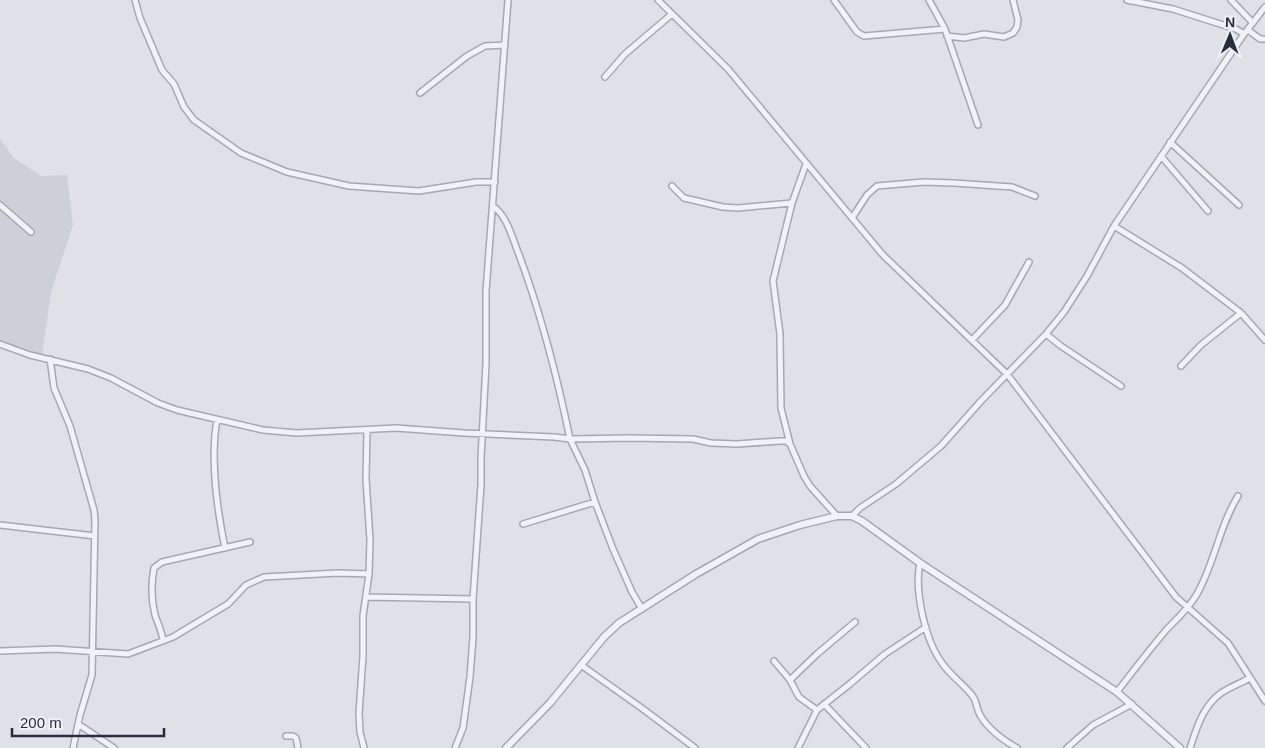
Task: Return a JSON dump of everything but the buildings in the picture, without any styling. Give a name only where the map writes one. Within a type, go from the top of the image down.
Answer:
[{"type":"street","points":[[135,0],[143,27],[162,70],[174,84],[184,107],[194,120],[241,153],[287,172],[349,186],[419,191],[476,182],[495,182]]},
{"type":"street","points":[[454,748],[462,728],[473,637],[473,599],[481,485],[486,355],[486,291],[508,0]]},
{"type":"street","points":[[658,0],[728,69],[883,256],[1007,374],[1176,597],[1228,643],[1265,701]]},
{"type":"street","points":[[834,0],[857,32],[864,36],[945,30]]},
{"type":"street","points":[[929,0],[945,30],[978,125]]},
{"type":"street","points":[[947,36],[964,38],[984,34],[1004,37],[1013,33],[1017,27],[1018,20],[1013,0]]},
{"type":"street","points":[[1127,0],[1173,9],[1246,32],[1260,39],[1265,39]]},
{"type":"street","points":[[1231,0],[1253,23]]},
{"type":"street","points":[[852,516],[860,508],[896,484],[941,446],[1046,334],[1064,312],[1087,276],[1114,226],[1170,142],[1265,7]]},
{"type":"street","points":[[605,77],[625,54],[672,14]]},
{"type":"street","points":[[420,93],[467,56],[485,46],[505,44]]},
{"type":"street","points":[[1170,142],[1239,205]]},
{"type":"street","points":[[1161,156],[1208,211]]},
{"type":"street","points":[[806,164],[792,203],[773,281],[780,334],[781,408],[790,444],[810,486],[837,516]]},
{"type":"street","points":[[852,218],[867,195],[877,186],[917,182],[954,183],[1012,187],[1035,196]]},
{"type":"street","points":[[672,186],[684,198],[723,207],[738,208],[792,203]]},
{"type":"street","points":[[0,204],[31,232]]},
{"type":"street","points":[[493,206],[501,215],[510,231],[526,273],[560,388],[570,439],[585,470],[613,548],[632,592],[642,609]]},
{"type":"street","points":[[1114,226],[1182,268],[1241,313],[1265,340]]},
{"type":"street","points":[[972,340],[1005,305],[1029,262]]},
{"type":"street","points":[[1181,366],[1200,345],[1241,313]]},
{"type":"street","points":[[1046,334],[1121,386]]},
{"type":"street","points":[[0,344],[30,355],[88,369],[111,378],[158,403],[217,420],[277,432],[298,433],[396,428],[570,439],[693,439],[711,443],[738,444],[786,441],[790,444]]},
{"type":"street","points":[[50,359],[54,388],[70,426],[94,510],[92,674],[73,748]]},
{"type":"street","points":[[217,420],[214,451],[220,525],[224,548]]},
{"type":"street","points":[[364,748],[360,732],[359,713],[363,656],[363,616],[369,574],[370,540],[366,458],[367,430]]},
{"type":"street","points":[[1117,692],[1166,631],[1188,608],[1209,571],[1221,532],[1238,496]]},
{"type":"street","points":[[523,524],[595,502]]},
{"type":"street","points":[[506,748],[550,702],[619,623],[696,574],[758,539],[800,525],[837,516],[852,516],[862,521],[920,563],[1117,692],[1180,748]]},
{"type":"street","points":[[0,525],[95,536]]},
{"type":"street","points":[[163,641],[152,598],[151,584],[154,568],[162,562],[250,542]]},
{"type":"street","points":[[920,563],[917,576],[926,627],[934,650],[942,663],[971,693],[979,714],[986,723],[1002,740],[1017,748]]},
{"type":"street","points":[[0,651],[55,650],[128,654],[173,637],[217,612],[235,598],[246,584],[264,577],[338,573],[369,574]]},
{"type":"street","points":[[366,597],[473,599]]},
{"type":"street","points":[[790,680],[817,654],[856,622]]},
{"type":"street","points":[[798,748],[817,710],[884,654],[926,627]]},
{"type":"street","points":[[774,661],[790,680],[799,697],[817,710]]},
{"type":"street","points":[[581,665],[644,709],[694,748]]},
{"type":"street","points":[[1190,748],[1207,706],[1221,692],[1250,678]]},
{"type":"street","points":[[824,704],[866,748]]},
{"type":"street","points":[[1068,748],[1093,725],[1132,704]]},
{"type":"street","points":[[78,724],[114,748]]},
{"type":"street","points":[[286,736],[296,738],[298,748]]},
{"type":"shaded area","points":[[0,139],[14,158],[41,176],[67,175],[73,225],[51,292],[42,355],[0,341]]}]
